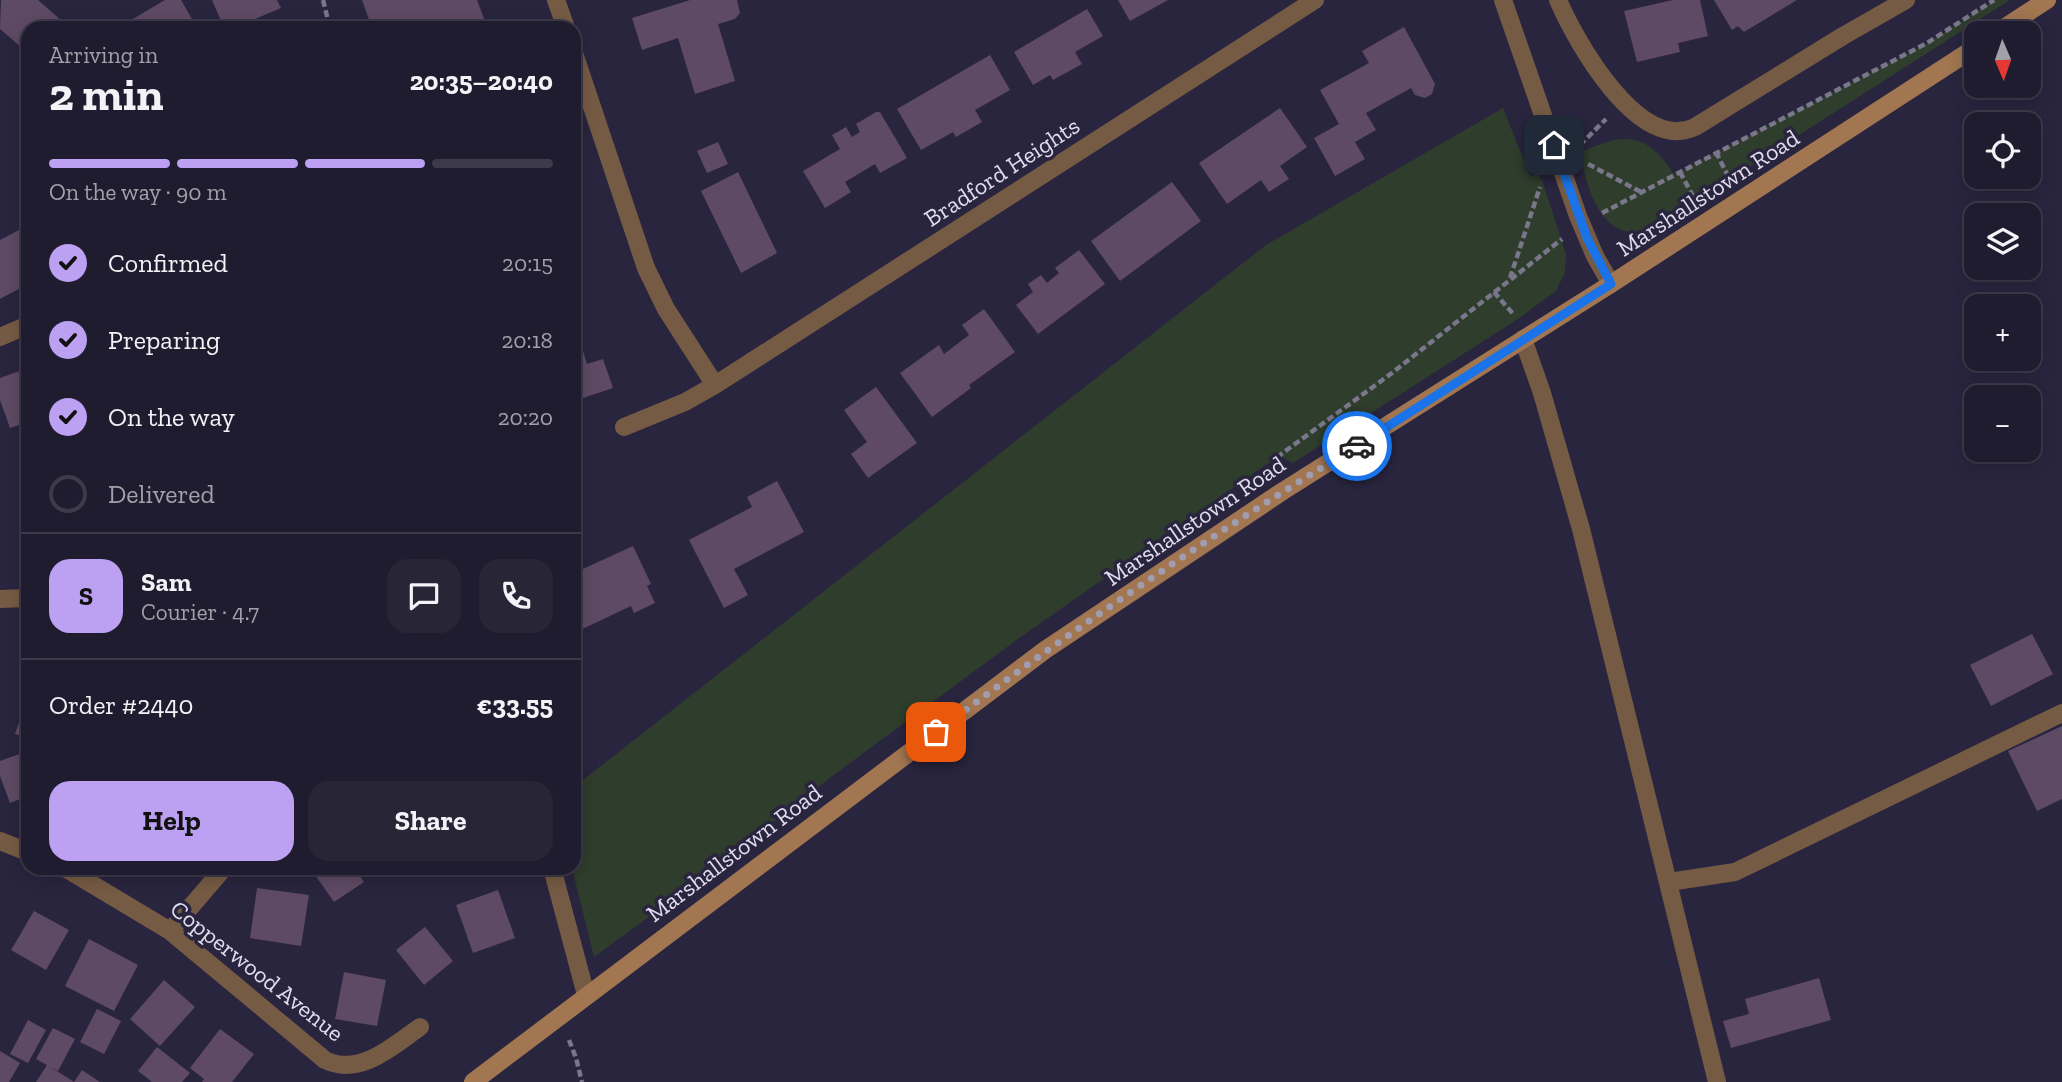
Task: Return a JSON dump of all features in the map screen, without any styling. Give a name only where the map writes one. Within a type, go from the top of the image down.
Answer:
[{"type":"main road","points":[[2015,21],[2047,0]]},
{"type":"main road","name":"Marshallstown Road","points":[[472,1082],[1045,650],[1283,491],[1611,284],[1964,55]]},
{"type":"street","points":[[556,0],[564,21]]},
{"type":"street","name":"Bradford Heights","points":[[624,427],[685,402],[715,385],[1315,0]]},
{"type":"street","points":[[1503,0],[1581,224],[1611,284]]},
{"type":"street","points":[[1558,0],[1591,60],[1624,101],[1661,130],[1676,132],[1686,131],[1906,0]]},
{"type":"street","points":[[581,74],[646,268],[666,309],[715,385]]},
{"type":"street","points":[[0,337],[21,328]]},
{"type":"street","points":[[1523,339],[1542,393],[1581,529],[1629,730],[1670,881],[1717,1082]]},
{"type":"street","points":[[0,599],[21,598]]},
{"type":"street","points":[[1670,881],[1735,872],[2062,713]]},
{"type":"street","points":[[0,841],[21,849]]},
{"type":"street","name":"Copperwood Avenue","points":[[77,875],[170,931],[333,1064],[343,1066],[370,1060],[420,1027]]},
{"type":"street","points":[[170,931],[219,875]]},
{"type":"street","points":[[554,875],[586,995]]},
{"type":"path","points":[[323,0],[328,21]]},
{"type":"path","points":[[1266,475],[1280,455],[1392,373],[1581,224],[1927,43],[1994,0]]},
{"type":"path","points":[[1580,152],[1578,146],[1624,101]]},
{"type":"path","points":[[559,1016],[576,1058],[582,1082]]},
{"type":"green space","points":[[1994,0],[2010,0],[1977,21],[1964,21],[1964,29],[1660,224],[1637,232],[1621,230],[1602,214],[1595,202],[1585,176],[1580,152],[1622,139],[1642,142],[1663,159],[1674,174],[1927,43]]},
{"type":"green space","points":[[1503,108],[1530,176],[1538,174],[1542,180],[1566,254],[1565,272],[1556,291],[1518,319],[1293,463],[1280,456],[1261,468],[1018,639],[594,957],[574,875],[581,875],[581,782],[1266,245]]},
{"type":"building","points":[[1,0],[38,0],[62,21],[21,21],[21,47],[0,29]]},
{"type":"building","points":[[165,0],[181,0],[193,21],[129,21]]},
{"type":"building","points":[[212,0],[277,0],[281,8],[255,19],[256,21],[221,21]]},
{"type":"building","points":[[362,0],[477,0],[485,21],[370,21]]},
{"type":"building","points":[[690,0],[737,0],[740,13],[735,19],[718,24],[735,81],[695,94],[678,38],[642,50],[632,18]]},
{"type":"building","points":[[1118,0],[1168,0],[1130,21]]},
{"type":"building","points":[[1673,0],[1700,0],[1708,36],[1678,43],[1680,52],[1637,62],[1624,11]]},
{"type":"building","points":[[1714,0],[1797,0],[1744,32],[1738,26],[1732,30]]},
{"type":"building","points":[[1087,9],[1103,36],[1075,52],[1082,64],[1053,80],[1050,75],[1033,85],[1014,52]]},
{"type":"building","points":[[1404,27],[1435,84],[1432,94],[1425,98],[1415,95],[1411,88],[1366,113],[1376,130],[1355,142],[1365,159],[1335,176],[1314,138],[1339,124],[1320,90],[1369,63],[1362,51]]},
{"type":"building","points":[[990,55],[1010,90],[975,110],[982,122],[956,137],[953,132],[921,150],[897,109]]},
{"type":"building","points":[[1280,108],[1307,147],[1280,166],[1289,179],[1269,192],[1261,180],[1227,204],[1199,163]]},
{"type":"building","points":[[880,112],[907,158],[880,173],[875,164],[845,182],[851,192],[825,208],[803,171],[840,149],[832,135],[846,127],[852,137],[860,132],[856,124]]},
{"type":"building","points":[[718,142],[728,164],[707,173],[697,151]]},
{"type":"building","points":[[738,172],[777,253],[741,273],[701,191]]},
{"type":"building","points":[[1172,182],[1201,221],[1120,281],[1091,241]]},
{"type":"building","points":[[21,229],[21,288],[0,299],[0,240]]},
{"type":"building","points":[[1079,250],[1105,284],[1038,334],[1016,305],[1033,292],[1028,284],[1041,275],[1047,283],[1059,273],[1055,268]]},
{"type":"building","points":[[984,309],[1015,352],[969,385],[971,388],[932,417],[900,373],[939,345],[944,354],[969,335],[962,325]]},
{"type":"building","points":[[581,344],[587,364],[603,359],[613,388],[581,399]]},
{"type":"building","points":[[21,370],[21,424],[10,428],[0,400],[0,378]]},
{"type":"building","points":[[876,387],[917,443],[868,478],[851,454],[867,442],[844,410]]},
{"type":"building","points":[[777,481],[804,532],[734,569],[748,595],[724,608],[689,540],[752,507],[747,497]]},
{"type":"building","points":[[633,546],[651,584],[647,586],[655,603],[634,613],[631,606],[581,630],[581,570]]},
{"type":"building","points":[[2032,634],[2053,674],[1991,706],[1970,665]]},
{"type":"building","points":[[21,716],[21,736],[15,734]]},
{"type":"building","points":[[2062,726],[2062,799],[2037,811],[2008,751]]},
{"type":"building","points":[[21,754],[21,799],[10,803],[0,776],[0,761]]},
{"type":"building","points":[[315,875],[359,875],[364,882],[334,902]]},
{"type":"building","points":[[257,888],[309,895],[301,946],[250,938]]},
{"type":"building","points":[[498,890],[515,938],[473,953],[456,905]]},
{"type":"building","points":[[34,911],[69,930],[46,970],[11,950]]},
{"type":"building","points":[[425,927],[453,961],[424,985],[396,950]]},
{"type":"building","points":[[89,939],[138,965],[114,1011],[65,986]]},
{"type":"building","points":[[344,972],[386,980],[377,1026],[335,1019]]},
{"type":"building","points":[[1819,978],[1831,1020],[1731,1048],[1723,1021],[1749,1014],[1745,999]]},
{"type":"building","points":[[164,980],[195,1007],[160,1046],[130,1019]]},
{"type":"building","points":[[97,1009],[121,1021],[104,1054],[80,1042]]},
{"type":"building","points":[[28,1020],[46,1030],[28,1063],[10,1054]]},
{"type":"building","points":[[53,1028],[75,1039],[58,1071],[49,1066],[74,1082],[36,1082],[47,1065],[36,1059]]},
{"type":"building","points":[[220,1029],[254,1054],[232,1082],[202,1082],[204,1079],[190,1068]]},
{"type":"building","points":[[157,1047],[190,1073],[182,1082],[152,1082],[138,1071]]},
{"type":"building","points":[[0,1051],[20,1063],[9,1082],[0,1082]]},
{"type":"building","points":[[82,1070],[100,1082],[74,1082]]},
{"type":"way so far","points":[[936,732],[1045,650],[1283,491],[1357,446]]},
{"type":"route","points":[[1357,446],[1611,284],[1587,238],[1554,145]]}]
